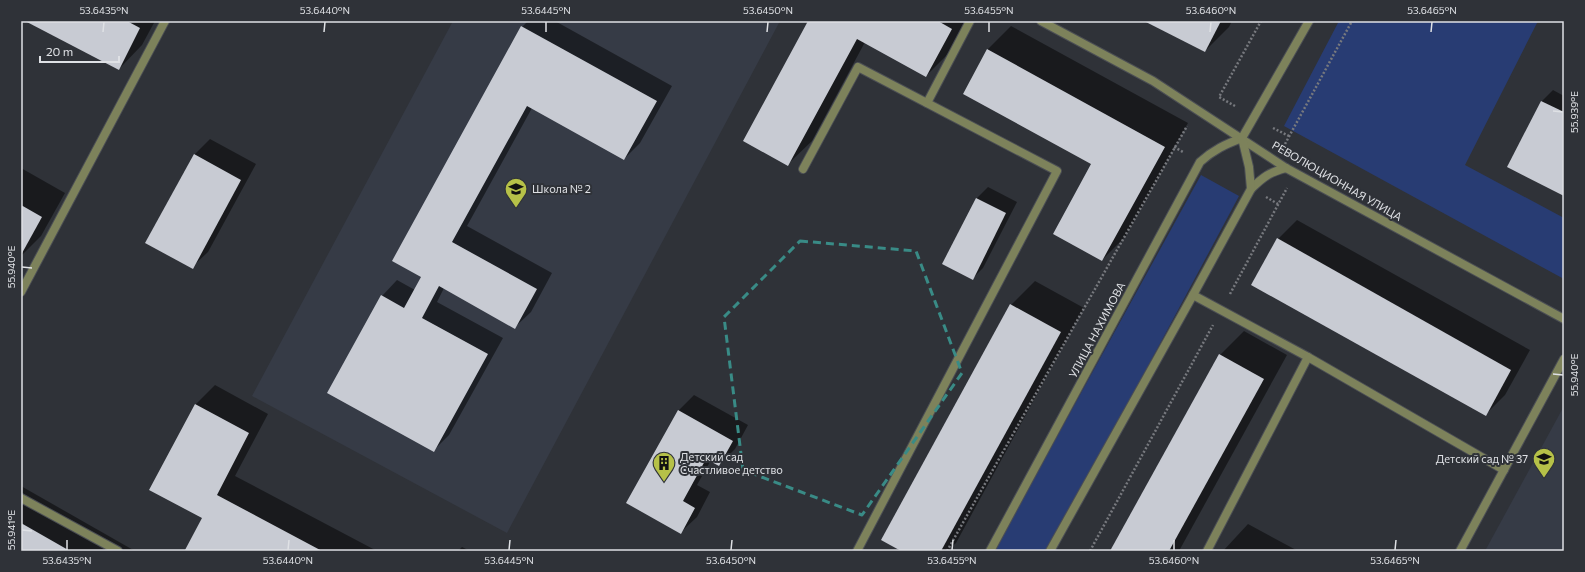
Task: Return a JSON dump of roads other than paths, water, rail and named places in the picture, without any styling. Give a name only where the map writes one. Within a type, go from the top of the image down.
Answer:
[{"type":"street","points":[[927,103],[970,21]]},
{"type":"street","name":"РЕВОЛЮЦИОННАЯ УЛИЦА","points":[[1041,21],[1153,81],[1286,168],[1564,319]]},
{"type":"street","points":[[1251,189],[1249,167],[1242,138],[1309,21]]},
{"type":"street","points":[[21,292],[23,283],[163,22]]},
{"type":"street","points":[[803,169],[858,67],[1057,171],[857,551]]},
{"type":"street","name":"УЛИЦА НАХИМОВА","points":[[990,551],[1200,162],[1210,152],[1242,138]]},
{"type":"street","points":[[1050,551],[1251,189],[1260,179],[1272,171],[1286,168]]},
{"type":"street","points":[[1193,295],[1308,357],[1504,470]]},
{"type":"street","points":[[1206,551],[1308,357]]},
{"type":"street","points":[[1460,551],[1564,360]]},
{"type":"street","points":[[21,498],[118,551]]},
{"type":"place","name":"Школа № 2","points":[[516,208]]},
{"type":"place","name":"Детский сад № 37","points":[[1544,478]]},
{"type":"place","name":"Детский сад Счастливое детство","points":[[664,482]]}]
